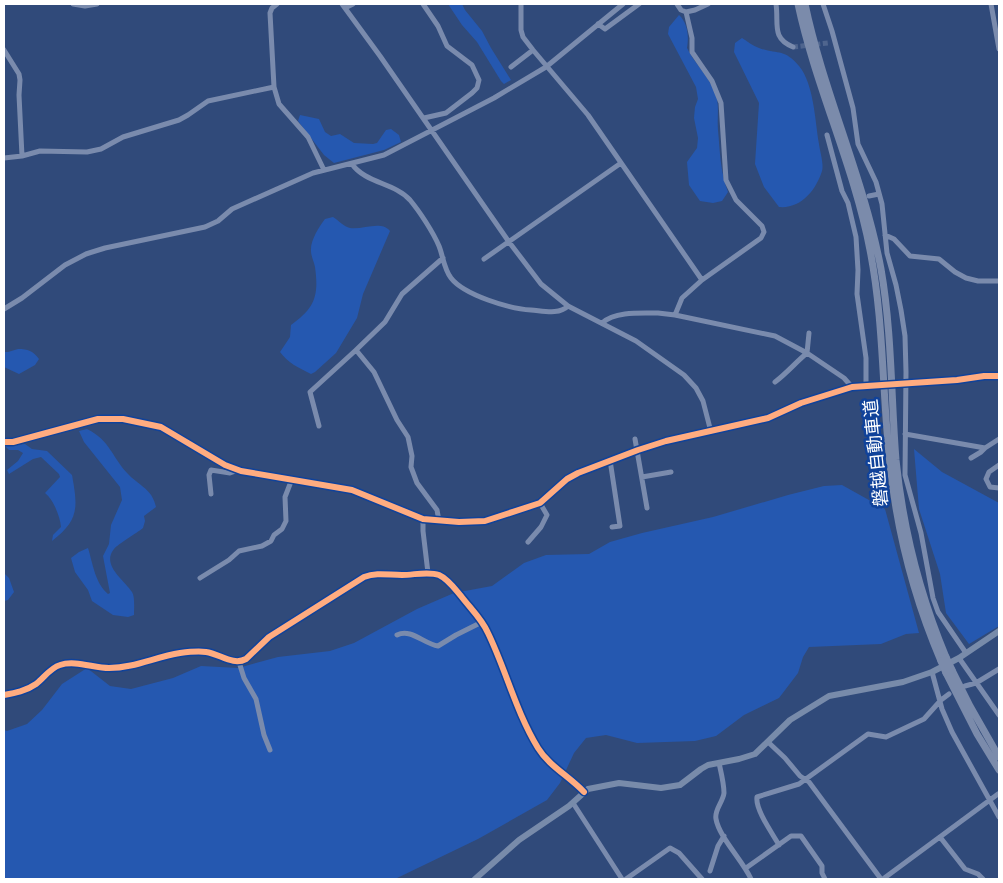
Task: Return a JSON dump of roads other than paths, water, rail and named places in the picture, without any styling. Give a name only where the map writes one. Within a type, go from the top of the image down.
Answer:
[{"type":"highway","name":"磐越自動車道","points":[[798,4],[819,82],[856,194],[870,249],[881,324],[890,463],[903,544],[914,587],[924,619],[973,726],[999,770]]},
{"type":"highway","name":"磐越自動車道","points":[[805,4],[817,51],[863,192],[873,230],[886,306],[895,443],[902,504],[915,567],[943,659]]},
{"type":"highway","name":"磐越自動車道","points":[[949,671],[999,757]]},
{"type":"main road","points":[[475,879],[533,829],[573,803],[584,792],[595,787],[619,782],[661,788],[684,783],[701,769],[752,756],[790,720],[829,696],[904,682],[932,672],[959,658],[999,631]]},
{"type":"street","points":[[72,4],[86,6],[97,4]]},
{"type":"street","points":[[277,4],[270,13],[274,87],[279,104],[308,137],[324,170]]},
{"type":"street","points":[[353,4],[344,6],[541,284],[568,306],[636,341],[688,379],[703,401],[711,432]]},
{"type":"street","points":[[422,4],[438,26],[447,46],[472,65],[479,80],[477,88],[472,93],[446,113],[424,118]]},
{"type":"street","points":[[521,4],[522,34],[532,50],[588,115],[702,280]]},
{"type":"street","points":[[4,309],[22,298],[65,265],[86,254],[205,227],[218,222],[232,210],[313,173],[384,155],[494,98],[546,67],[623,4]]},
{"type":"street","points":[[598,24],[605,29],[638,4]]},
{"type":"street","points":[[675,316],[682,298],[702,280],[762,238],[764,232],[762,226],[736,200],[727,184],[724,160],[722,103],[712,81],[692,52],[692,38],[686,12],[677,4]]},
{"type":"street","points":[[686,12],[708,4]]},
{"type":"street","points":[[776,4],[779,38],[783,43],[793,47]]},
{"type":"street","points":[[823,4],[832,42],[853,108],[858,144],[874,175],[882,204],[884,235],[896,285],[905,336],[902,384],[906,434],[905,476],[921,533],[933,598],[938,612],[966,653]]},
{"type":"street","points":[[991,4],[999,46]]},
{"type":"street","points":[[4,50],[19,74],[22,156]]},
{"type":"street","points":[[511,67],[532,50]]},
{"type":"street","points":[[4,158],[40,151],[87,152],[101,149],[123,137],[179,120],[208,100],[274,87]]},
{"type":"street","points":[[827,135],[842,192],[851,202],[856,237],[857,294],[866,358],[866,386]]},
{"type":"street","points":[[484,260],[621,163]]},
{"type":"street","points":[[352,164],[360,172],[399,192],[410,200],[436,240],[448,273],[454,281],[478,296],[499,305],[522,310],[552,312],[562,310],[568,306]]},
{"type":"street","points":[[869,196],[879,194]]},
{"type":"street","points":[[884,235],[894,240],[910,256],[939,259],[966,278],[992,282],[999,281]]},
{"type":"street","points":[[319,426],[310,392],[384,322],[402,294],[443,258]]},
{"type":"street","points":[[602,323],[610,318],[641,313],[675,316],[767,334],[788,342],[807,353],[844,378],[852,387]]},
{"type":"street","points":[[807,353],[809,333]]},
{"type":"street","points":[[356,350],[374,372],[397,420],[408,437],[412,456],[411,467],[417,483],[437,510],[439,521]]},
{"type":"street","points":[[776,382],[795,366],[801,356],[807,353]]},
{"type":"street","points":[[902,384],[999,376]]},
{"type":"street","points":[[4,442],[13,442],[98,419],[123,419],[145,422],[160,427],[225,465],[238,470],[352,490],[423,519],[459,522],[485,521],[540,503],[572,476],[638,450],[666,441],[768,418],[801,403],[852,387],[877,386]]},
{"type":"street","points":[[906,434],[985,448]]},
{"type":"street","points":[[970,458],[999,439]]},
{"type":"street","points":[[635,440],[647,508]]},
{"type":"street","points":[[610,460],[620,526],[612,528]]},
{"type":"street","points":[[999,465],[989,472],[986,479],[990,487],[999,488]]},
{"type":"street","points":[[212,494],[209,474],[211,470],[230,473],[238,470]]},
{"type":"street","points":[[642,477],[671,472]]},
{"type":"street","points":[[200,578],[229,560],[239,551],[262,546],[271,541],[285,524],[285,498],[292,479]]},
{"type":"street","points":[[528,542],[541,527],[547,515],[540,503]]},
{"type":"street","points":[[423,519],[428,573]]},
{"type":"street","points":[[4,695],[33,686],[54,668],[64,664],[125,668],[177,654],[203,652],[239,662],[246,659],[269,637],[364,577],[377,573],[402,576],[428,573],[439,575],[446,580],[482,622],[488,632],[509,688],[539,750],[551,764],[584,792]]},
{"type":"street","points":[[397,635],[409,633],[438,646],[456,634],[482,622]]},
{"type":"street","points":[[959,658],[999,715]]},
{"type":"street","points":[[239,662],[244,678],[256,699],[264,735],[270,750]]},
{"type":"street","points":[[966,686],[976,683],[999,669]]},
{"type":"street","points":[[932,672],[952,732],[999,817]]},
{"type":"street","points":[[779,845],[764,819],[756,799],[759,796],[799,784],[868,734],[886,737],[924,719],[949,694]]},
{"type":"street","points":[[768,742],[791,764],[800,776],[809,782],[882,879],[998,794]]},
{"type":"street","points":[[720,763],[724,792],[716,816],[724,836],[746,868],[751,879]]},
{"type":"street","points":[[573,803],[622,879]]},
{"type":"street","points":[[710,871],[718,846],[724,836]]},
{"type":"street","points":[[746,868],[791,836],[801,836],[822,866],[822,873],[825,879]]},
{"type":"street","points":[[940,837],[966,869],[978,874],[983,879]]},
{"type":"street","points":[[626,879],[670,848],[679,853],[702,879]]},
{"type":"tunnel","points":[[793,47],[828,43]]}]
